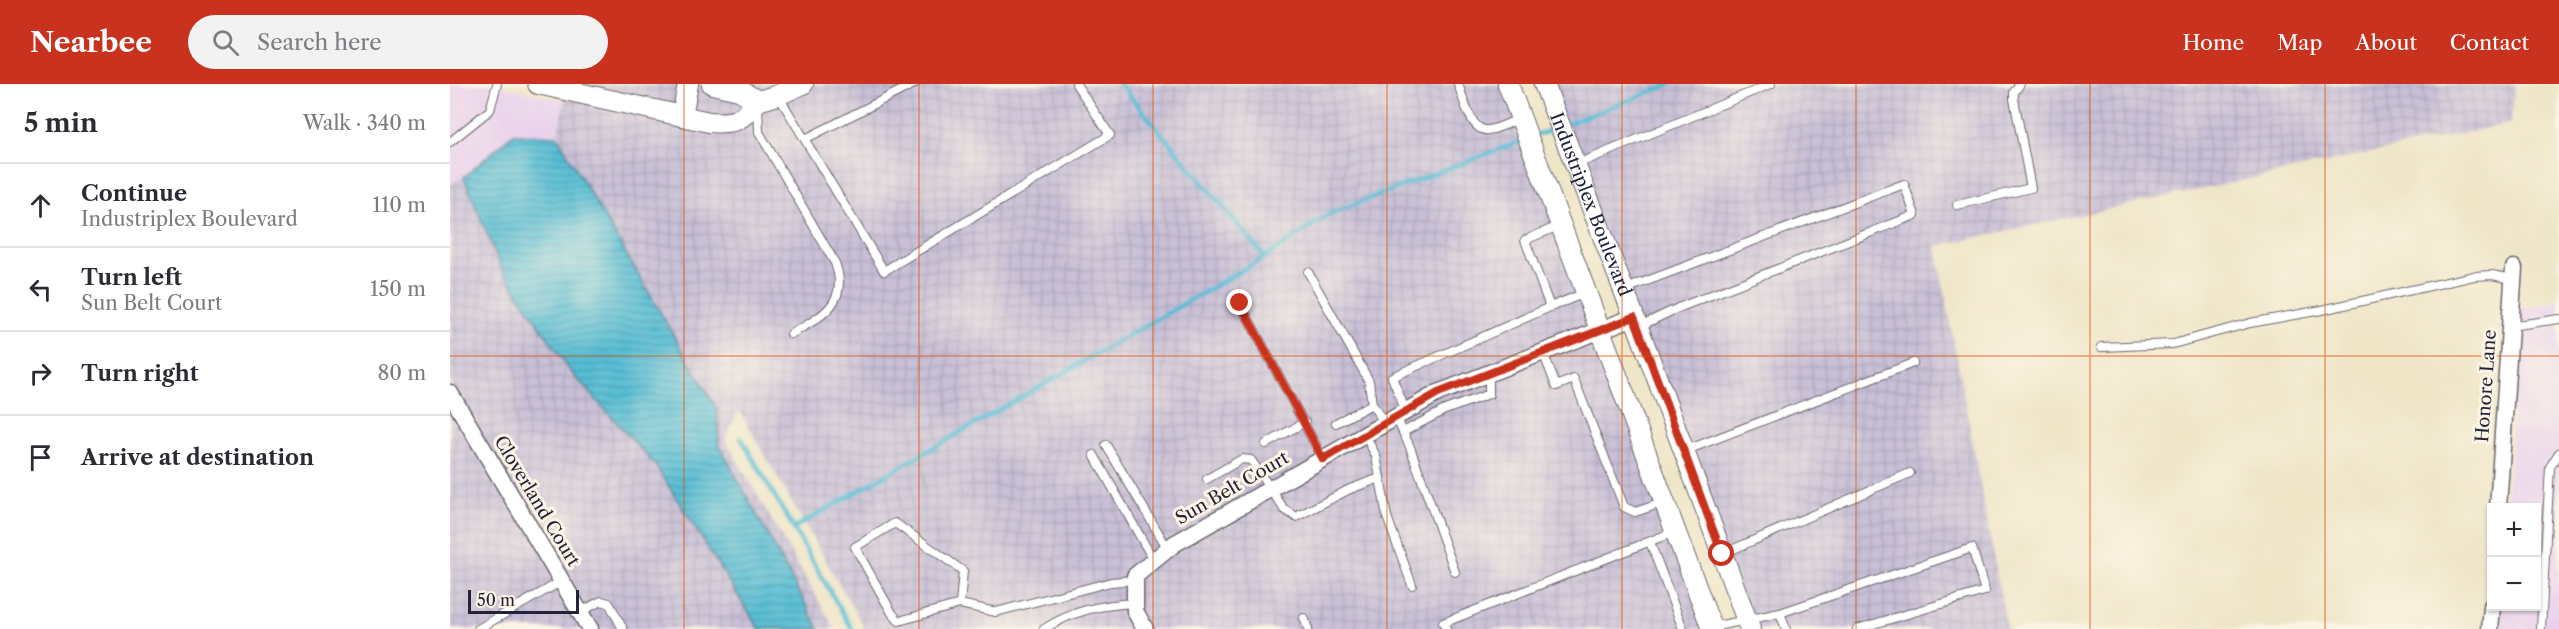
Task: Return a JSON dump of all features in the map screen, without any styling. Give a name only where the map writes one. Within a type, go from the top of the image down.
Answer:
[{"type":"street","points":[[538,84],[709,122],[733,123],[746,115],[758,101],[803,84]]},
{"type":"street","points":[[682,116],[688,84]]},
{"type":"street","points":[[712,84],[739,90],[758,101]]},
{"type":"street","name":"Industriplex Boulevard","points":[[1510,84],[1711,628]]},
{"type":"street","name":"Industriplex Boulevard","points":[[1544,84],[1636,322],[1748,625]]},
{"type":"street","name":"Honore Lane","points":[[2498,503],[2513,273]]},
{"type":"street","name":"Sun Belt Court","points":[[1135,580],[1135,576],[1168,549],[1365,435],[1398,421],[1438,393],[1601,328],[1636,322]]},
{"type":"street","name":"Cloverland Court","points":[[450,393],[590,629]]},
{"type":"street","points":[[1135,580],[1135,611],[1145,629]]},
{"type":"street","points":[[2490,629],[2492,611]]},
{"type":"lane","points":[[450,142],[490,110],[497,84]]},
{"type":"lane","points":[[805,139],[914,84]]},
{"type":"lane","points":[[778,95],[884,271],[1110,135],[1076,84]]},
{"type":"lane","points":[[1458,84],[1474,124],[1480,129],[1486,131],[1521,118]]},
{"type":"lane","points":[[1575,165],[1771,84]]},
{"type":"lane","points":[[1957,205],[2031,188],[2014,99],[2014,92],[2020,84]]},
{"type":"lane","points":[[758,101],[759,132],[835,263],[840,276],[836,298],[828,311],[791,334]]},
{"type":"lane","points":[[1623,290],[1904,184],[1916,215],[1678,308],[1636,322]]},
{"type":"lane","points":[[1550,307],[1525,240],[1562,225]]},
{"type":"lane","points":[[1308,272],[1369,381],[1372,404],[1398,421]]},
{"type":"lane","points":[[2101,347],[2173,344],[2250,323],[2322,310],[2474,276],[2513,273]]},
{"type":"lane","points":[[1455,572],[1398,421],[1392,377],[1587,292]]},
{"type":"lane","points":[[1240,303],[1323,459]]},
{"type":"lane","points":[[2510,326],[2559,319]]},
{"type":"lane","points":[[1543,352],[1556,386],[1574,380],[1624,507],[1635,512],[1665,501]]},
{"type":"lane","points":[[1684,451],[1913,363]]},
{"type":"lane","points":[[1336,423],[1372,404]]},
{"type":"lane","points":[[1266,444],[1305,422]]},
{"type":"lane","points":[[1365,435],[1376,456],[1387,517],[1412,585]]},
{"type":"lane","points":[[1106,445],[1168,549]]},
{"type":"lane","points":[[2541,629],[2550,468],[2559,453]]},
{"type":"lane","points":[[1094,455],[1154,561]]},
{"type":"lane","points":[[1207,479],[1242,459],[1251,460],[1284,509],[1296,517],[1350,489],[1380,478]]},
{"type":"lane","points":[[1722,554],[1910,473]]},
{"type":"lane","points":[[960,604],[963,571],[895,524],[855,547],[892,613],[899,621],[960,604],[996,612],[1111,582],[1135,580]]},
{"type":"lane","points":[[1446,629],[1443,623],[1676,531]]},
{"type":"lane","points":[[1650,542],[1683,629]]},
{"type":"lane","points":[[1711,628],[1748,625],[1972,548],[1985,591],[1857,629]]},
{"type":"lane","points":[[478,629],[562,581]]},
{"type":"lane","points":[[580,612],[601,601],[609,603],[623,629]]},
{"type":"lane","points":[[1044,629],[1066,615],[1080,611],[1135,603]]},
{"type":"lane","points":[[1780,613],[1785,629]]},
{"type":"lane","points":[[1304,618],[1308,629]]},
{"type":"shaded area","points":[[450,84],[492,84],[565,101],[557,136],[513,134],[464,177],[450,185]]},
{"type":"shaded area","points":[[569,84],[1507,84],[1712,629],[865,629],[739,410],[725,439],[835,629],[450,629],[450,185],[464,177],[513,134],[557,136]]},
{"type":"shaded area","points":[[1545,84],[2515,84],[2511,123],[1936,246],[2007,629],[1750,629]]},
{"type":"shaded area","points":[[2559,302],[2559,629],[2499,629],[2500,611],[2541,611],[2541,503],[2506,503],[2520,309]]},
{"type":"water","points":[[513,134],[557,136],[717,409],[719,445],[819,629],[759,629],[656,466],[570,371],[502,270],[464,177]]},
{"type":"waterway","points":[[794,528],[1265,257],[1120,84]]},
{"type":"waterway","points":[[1569,123],[1671,84]]},
{"type":"waterway","points":[[1537,135],[1552,130]]},
{"type":"waterway","points":[[1265,257],[1331,213],[1521,141]]},
{"type":"waterway","points":[[741,438],[852,629]]},
{"type":"route","points":[[1240,303],[1323,459],[1438,393],[1634,317],[1722,554]]}]
